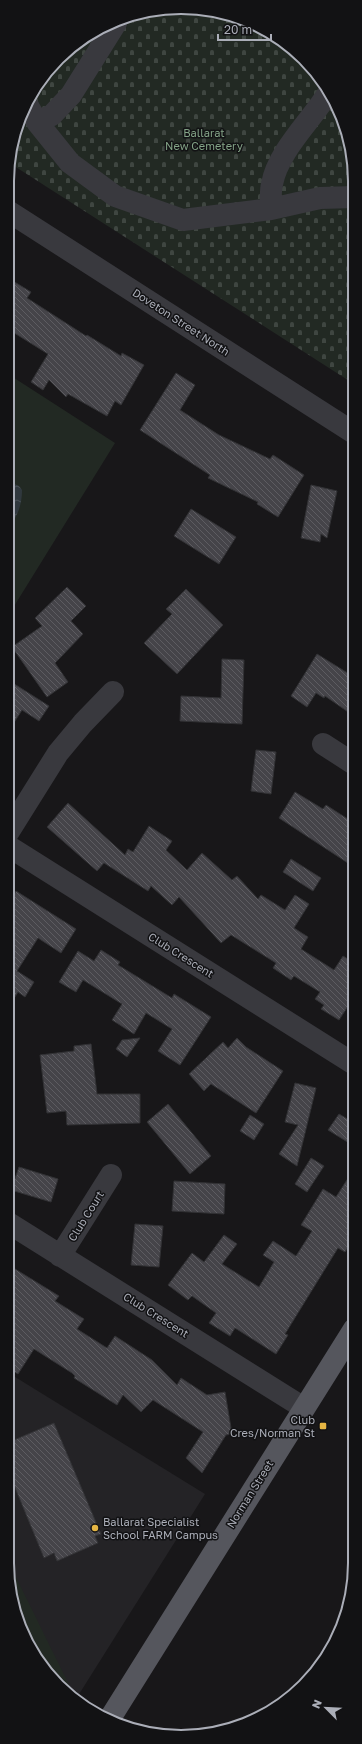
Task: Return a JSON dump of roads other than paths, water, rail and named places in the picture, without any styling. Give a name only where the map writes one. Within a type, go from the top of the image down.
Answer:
[{"type":"main road","name":"Norman Street","points":[[112,1715],[348,1338]]},
{"type":"street","points":[[32,113],[52,115],[71,95],[112,29]]},
{"type":"street","points":[[272,209],[272,184],[285,152],[294,138],[318,110],[326,97]]},
{"type":"street","points":[[32,113],[70,163],[115,196],[183,220],[272,209],[320,198],[348,197]]},
{"type":"street","name":"Doveton Street North","points":[[14,215],[348,429]]},
{"type":"street","points":[[14,823],[58,753],[83,723],[113,692]]},
{"type":"street","points":[[324,744],[348,760]]},
{"type":"street","name":"Club Crescent","points":[[14,850],[348,1060]]},
{"type":"street","name":"Club Court","points":[[60,1256],[111,1176]]},
{"type":"street","name":"Club Crescent","points":[[14,1226],[304,1408]]},
{"type":"water","points":[[14,484],[19,486],[22,490],[19,510],[14,519]]},
{"type":"place","name":"Club Cres/Norman St","points":[[323,1426]]},
{"type":"place","name":"Ballarat Specialist School FARM Campus","points":[[95,1528]]},
{"type":"park label","name":"Ballarat New Cemetery","points":[[204,139]]}]
